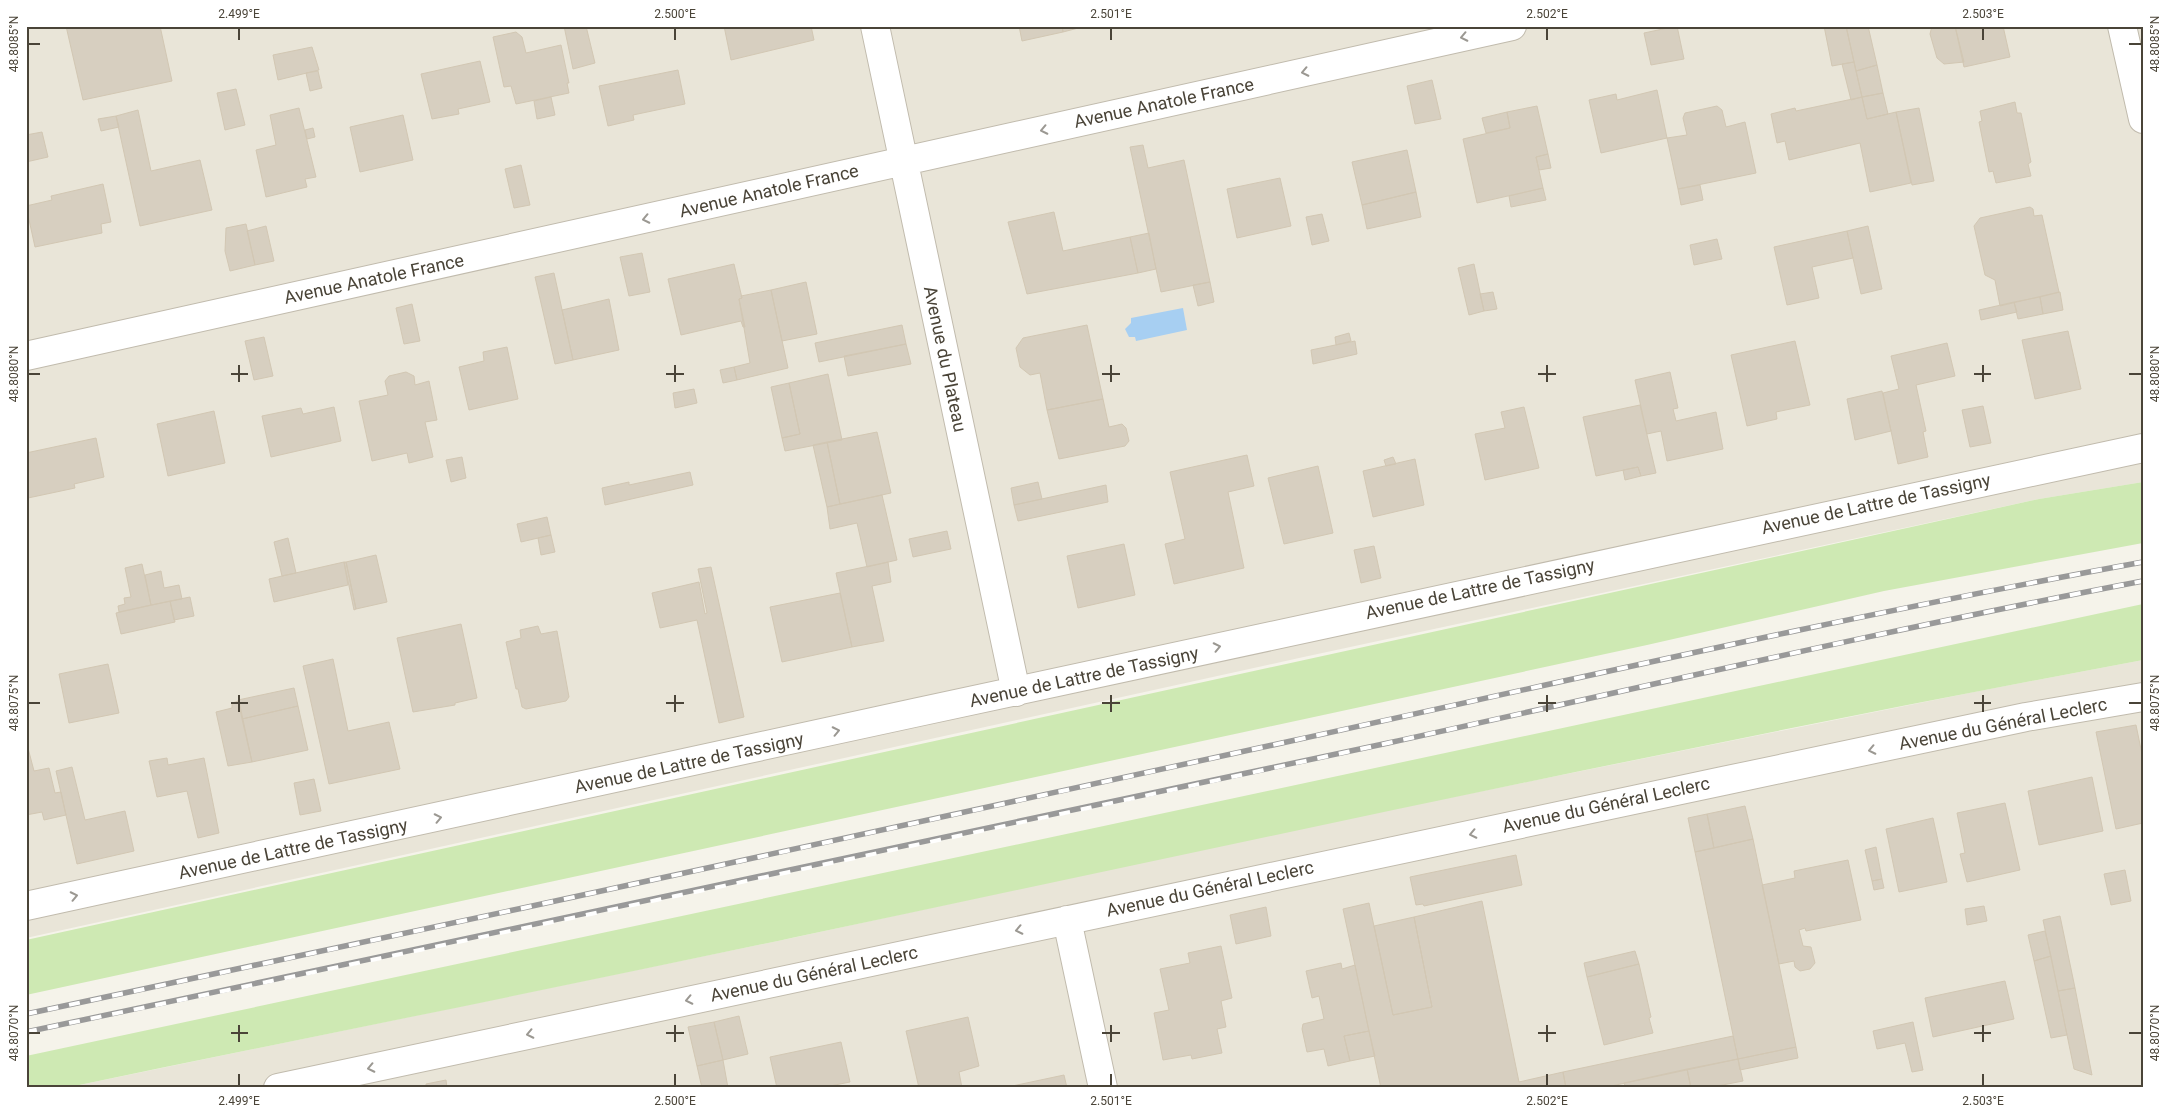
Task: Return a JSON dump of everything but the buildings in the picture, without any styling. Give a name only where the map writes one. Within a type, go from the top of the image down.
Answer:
[{"type":"street","name":"Avenue du Plateau","points":[[874,26],[1016,692]]},
{"type":"street","name":"Avenue Anatole France","points":[[26,356],[1512,26]]},
{"type":"street","points":[[2122,26],[2143,119]]},
{"type":"street","name":"Avenue de Lattre de Tassigny","points":[[26,906],[1016,692],[1647,552],[2143,448]]},
{"type":"street","name":"Avenue du Général Leclerc","points":[[278,1088],[2026,717],[2143,697]]},
{"type":"street","points":[[1067,920],[1103,1088]]},
{"type":"shaded area","points":[[26,26],[2143,26],[2143,482],[2039,499],[1299,658],[26,938]]},
{"type":"shaded area","points":[[2143,660],[2143,1088],[65,1088],[792,938],[1303,827],[1979,691]]},
{"type":"green space","points":[[2143,482],[2143,543],[1884,591],[1647,645],[26,995],[26,940],[2039,499]]},
{"type":"green space","points":[[2143,604],[2143,660],[1805,725],[65,1088],[26,1088],[26,1056]]},
{"type":"water","points":[[1183,308],[1187,330],[1136,341],[1135,337],[1129,337],[1125,329],[1131,323],[1131,318]]},
{"type":"railway","points":[[26,1014],[659,879],[1716,648],[1929,603],[2143,562]]},
{"type":"railway","points":[[26,1032],[1048,817],[1859,639],[2143,581]]}]
